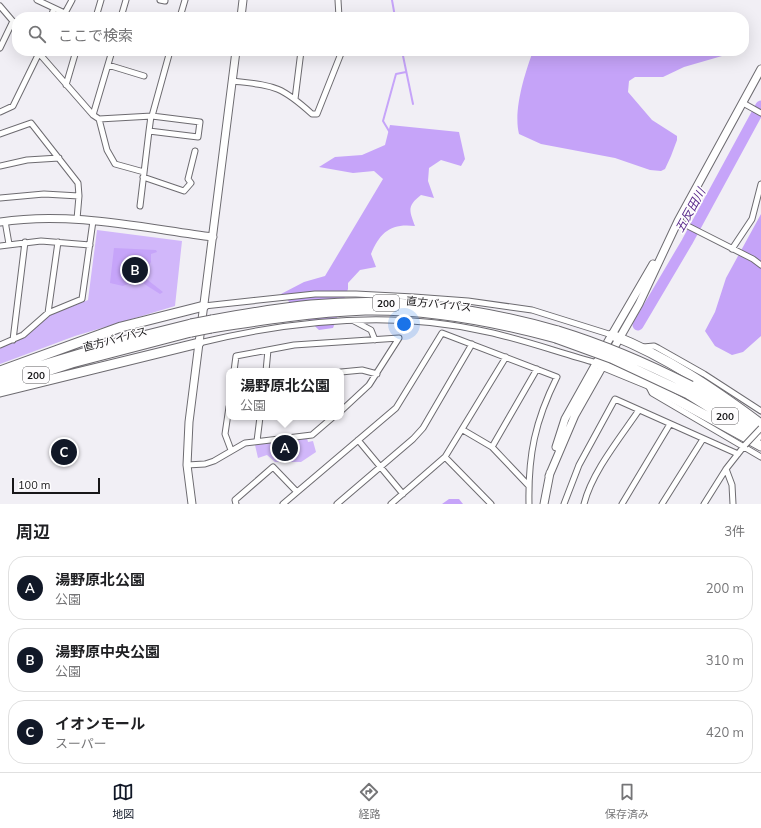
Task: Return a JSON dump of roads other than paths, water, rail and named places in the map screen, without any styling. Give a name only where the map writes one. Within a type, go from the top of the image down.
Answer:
[{"type":"highway","name":"直方バイパス","points":[[0,378],[123,341],[313,305],[405,303],[482,312],[612,349],[663,372],[761,440]]},
{"type":"highway","points":[[0,371],[121,327],[204,306]]},
{"type":"highway","name":"直方バイパス","points":[[0,386],[191,328]]},
{"type":"highway","points":[[615,336],[674,364],[726,397],[761,424]]},
{"type":"highway","points":[[0,392],[199,343]]},
{"type":"highway","points":[[600,364],[648,384],[761,446]]},
{"type":"highway","name":"直方バイパス","points":[[689,390],[761,430]]},
{"type":"street","points":[[37,0],[63,12]]},
{"type":"street","points":[[66,12],[72,0]]},
{"type":"street","points":[[97,12],[101,0]]},
{"type":"street","points":[[122,12],[126,0]]},
{"type":"street","points":[[181,12],[185,0]]},
{"type":"street","points":[[242,12],[243,0]]},
{"type":"street","points":[[338,0],[339,12]]},
{"type":"street","points":[[0,6],[12,20]]},
{"type":"street","points":[[53,12],[54,8]]},
{"type":"street","points":[[0,48],[12,23]]},
{"type":"street","points":[[0,112],[13,106],[37,56]]},
{"type":"street","points":[[42,56],[93,115],[99,119],[151,116],[200,122],[198,137],[149,131]]},
{"type":"street","points":[[66,85],[75,56]]},
{"type":"street","points":[[93,115],[111,56]]},
{"type":"street","points":[[140,206],[151,116],[169,56]]},
{"type":"street","points":[[192,504],[187,465],[190,422],[236,56]]},
{"type":"street","points":[[295,99],[300,56]]},
{"type":"street","points":[[233,81],[276,87],[295,99],[312,114],[317,114],[340,56]]},
{"type":"street","points":[[108,65],[144,76]]},
{"type":"street","points":[[544,504],[549,476],[575,415],[600,364],[761,69]]},
{"type":"street","points":[[743,103],[761,114]]},
{"type":"street","points":[[99,119],[107,150],[115,164],[144,174],[184,191],[191,183],[188,179],[195,151]]},
{"type":"street","points":[[0,134],[31,123],[78,183],[79,196],[77,219]]},
{"type":"street","points":[[0,166],[27,160],[59,158]]},
{"type":"street","points":[[732,249],[752,218],[758,189],[761,184]]},
{"type":"street","points":[[0,198],[44,194],[79,196]]},
{"type":"street","points":[[9,244],[3,221],[48,218],[77,219],[212,237]]},
{"type":"street","points":[[0,344],[23,335],[48,312],[82,299],[93,222]]},
{"type":"street","points":[[678,222],[753,259],[761,265]]},
{"type":"street","points":[[0,246],[25,242],[58,242],[90,245]]},
{"type":"street","points":[[13,340],[25,242]]},
{"type":"street","points":[[48,312],[58,242]]},
{"type":"street","points":[[204,306],[315,294],[356,294],[414,297],[475,302],[532,310],[615,336]]},
{"type":"street","points":[[199,343],[282,328],[354,321],[402,320],[450,325],[488,332],[600,364]]},
{"type":"street","points":[[354,321],[371,330],[375,340]]},
{"type":"street","points":[[283,504],[396,408],[442,333],[557,377],[547,397],[538,424],[529,467],[529,504]]},
{"type":"street","points":[[234,368],[236,356],[294,345],[399,338],[369,385],[344,408]]},
{"type":"street","points":[[337,504],[381,467],[423,428],[472,344]]},
{"type":"street","points":[[642,348],[654,346],[658,348],[704,374],[761,411]]},
{"type":"street","points":[[266,368],[268,350]]},
{"type":"street","points":[[391,504],[445,457],[506,358]]},
{"type":"street","points":[[344,372],[362,370],[377,374]]},
{"type":"street","points":[[492,447],[537,370]]},
{"type":"street","points":[[648,384],[652,393],[761,457]]},
{"type":"street","points":[[564,504],[579,465],[615,398],[738,454]]},
{"type":"street","points":[[584,504],[605,461],[639,410]]},
{"type":"street","points":[[228,420],[226,434],[231,450]]},
{"type":"street","points":[[257,440],[260,420]]},
{"type":"street","points":[[187,465],[214,461],[245,443],[257,440],[312,435],[330,420]]},
{"type":"street","points":[[622,504],[670,424]]},
{"type":"street","points":[[463,430],[492,447],[528,486]]},
{"type":"street","points":[[704,504],[726,469],[744,446],[761,430]]},
{"type":"street","points":[[662,504],[703,439]]},
{"type":"street","points":[[358,440],[403,494]]},
{"type":"street","points":[[445,457],[491,504]]},
{"type":"street","points":[[236,504],[235,500],[273,467],[297,492]]},
{"type":"street","points":[[726,469],[732,485],[734,504]]},
{"type":"waterway","points":[[392,0],[394,12]]},
{"type":"waterway","points":[[403,56],[413,104]]},
{"type":"waterway","points":[[389,131],[383,121],[396,74],[406,72]]},
{"type":"waterway","name":"五反田川","points":[[638,325],[687,242],[761,106]]},
{"type":"place","name":"湯野原中央公園","points":[[135,270]]},
{"type":"place","name":"湯野原北公園","points":[[285,448]]},
{"type":"place","name":"イオンモール","points":[[64,452]]}]
